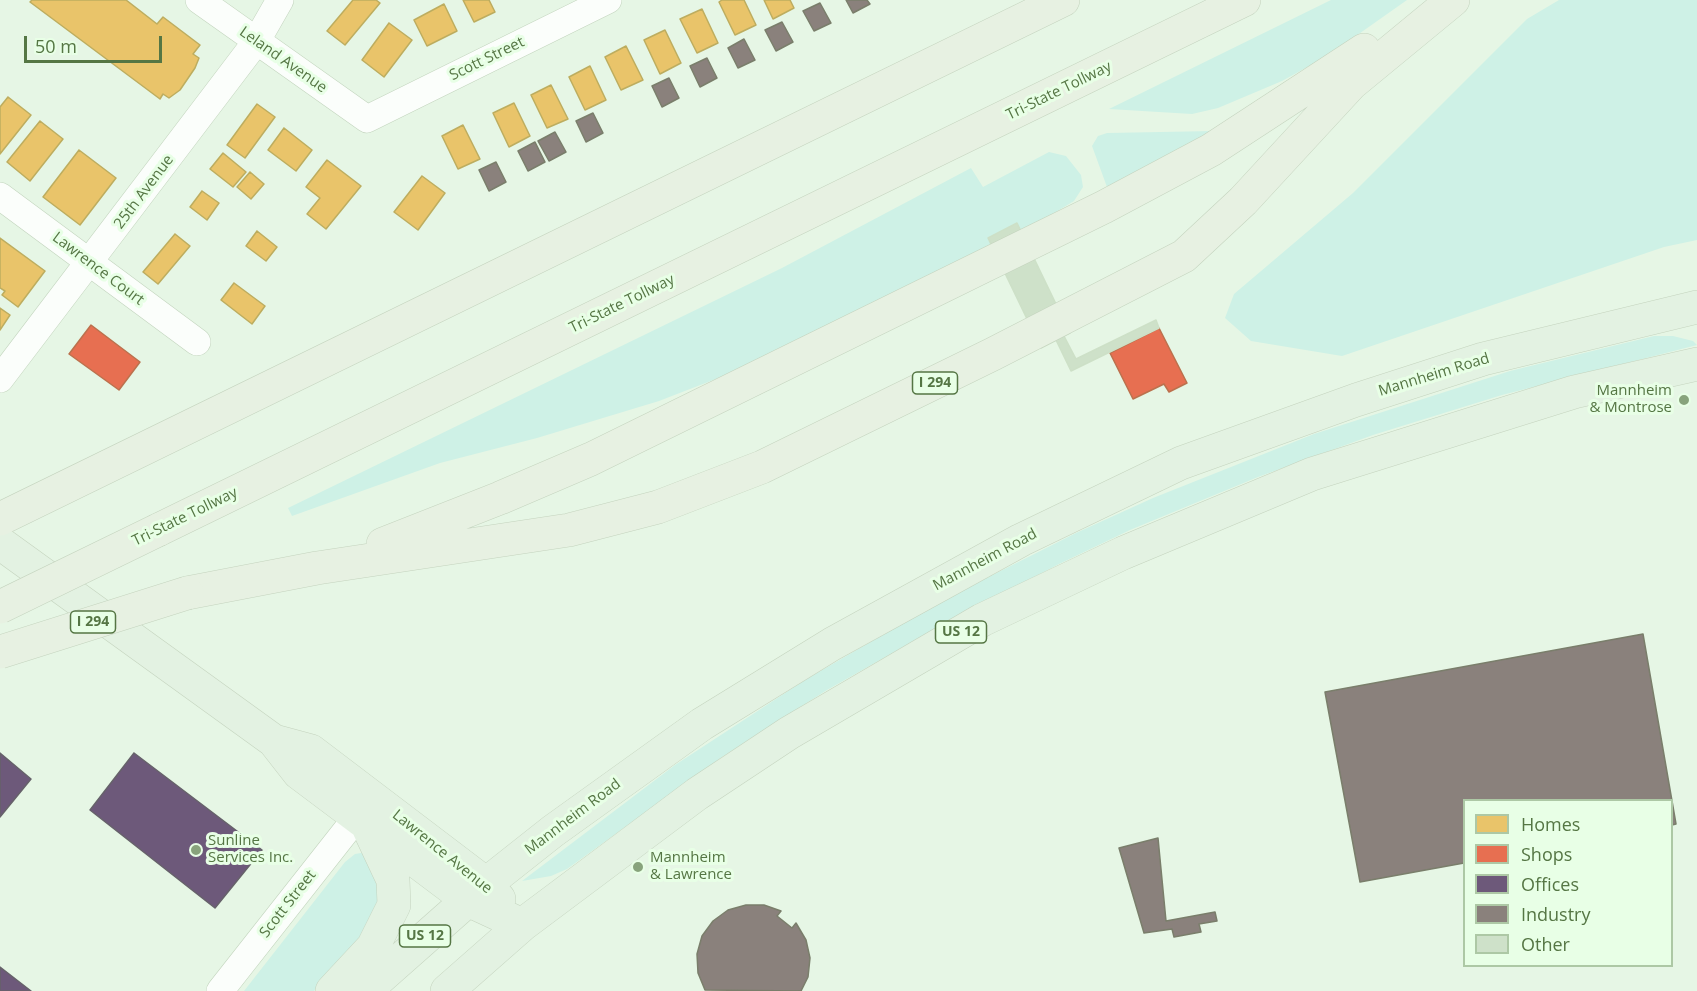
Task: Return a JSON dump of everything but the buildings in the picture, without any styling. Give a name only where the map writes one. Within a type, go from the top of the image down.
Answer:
[{"type":"highway","points":[[0,519],[1063,0]]},
{"type":"highway","name":"Tri-State Tollway","points":[[0,607],[1244,0]]},
{"type":"highway","name":"I 294","points":[[316,568],[489,503],[591,459],[1104,207],[1221,144],[1309,88],[1435,0]]},
{"type":"highway","name":"I 294","points":[[0,652],[188,593],[316,568],[569,530],[658,507],[762,467],[982,360],[1184,256],[1243,201],[1351,84],[1453,0]]},
{"type":"main road","name":"Mannheim Road","points":[[365,991],[477,892],[615,784],[767,682],[1021,540],[1170,468],[1356,400],[1483,359],[1697,307]]},
{"type":"main road","name":"US 12","points":[[447,991],[522,925],[697,794],[789,733],[982,620],[1123,553],[1218,512],[1324,471],[1574,392],[1697,364]]},
{"type":"main road","name":"Lawrence Avenue","points":[[0,543],[274,741],[299,773],[362,821],[477,892]]},
{"type":"main road","name":"Lawrence Avenue","points":[[274,741],[311,752],[477,892],[522,925]]},
{"type":"main road","points":[[332,991],[373,947],[394,905],[393,880],[362,821]]},
{"type":"street","name":"Leland Avenue","points":[[199,0],[367,119]]},
{"type":"street","name":"25th Avenue","points":[[0,379],[91,263],[256,42],[280,0]]},
{"type":"street","name":"Scott Street","points":[[367,119],[608,0]]},
{"type":"street","name":"Lawrence Court","points":[[0,196],[197,342]]},
{"type":"street","name":"Scott Street","points":[[220,991],[362,821]]},
{"type":"shaded area","points":[[1331,0],[1407,0],[1329,55],[1282,81],[1218,108],[1192,114],[1109,109]]},
{"type":"shaded area","points":[[1559,0],[1697,0],[1697,240],[1664,247],[1342,356],[1251,341],[1225,318],[1234,294],[1353,193],[1527,19]]},
{"type":"shaded area","points":[[1214,131],[1107,187],[1092,146],[1098,136],[1107,133]]},
{"type":"shaded area","points":[[1049,152],[1066,156],[1081,175],[1083,187],[1074,201],[1046,218],[721,377],[659,401],[537,438],[440,463],[292,516],[288,508],[782,268],[971,168],[983,187]]},
{"type":"shaded area","points":[[1654,336],[1673,336],[1693,341],[1697,345],[1502,395],[1373,435],[1258,477],[1130,530],[1059,564],[940,626],[827,690],[722,757],[567,869],[551,876],[522,881],[675,765],[805,680],[941,601],[1076,533],[1153,498],[1314,434],[1510,371]]},
{"type":"shaded area","points":[[367,852],[385,882],[372,926],[314,991],[244,991],[345,862],[355,854]]},
{"type":"place","name":"Mannheim & Montrose","points":[[1684,400]]},
{"type":"place","name":"Sunline Services Inc.","points":[[196,850]]},
{"type":"place","name":"Mannheim & Lawrence","points":[[638,867]]}]
